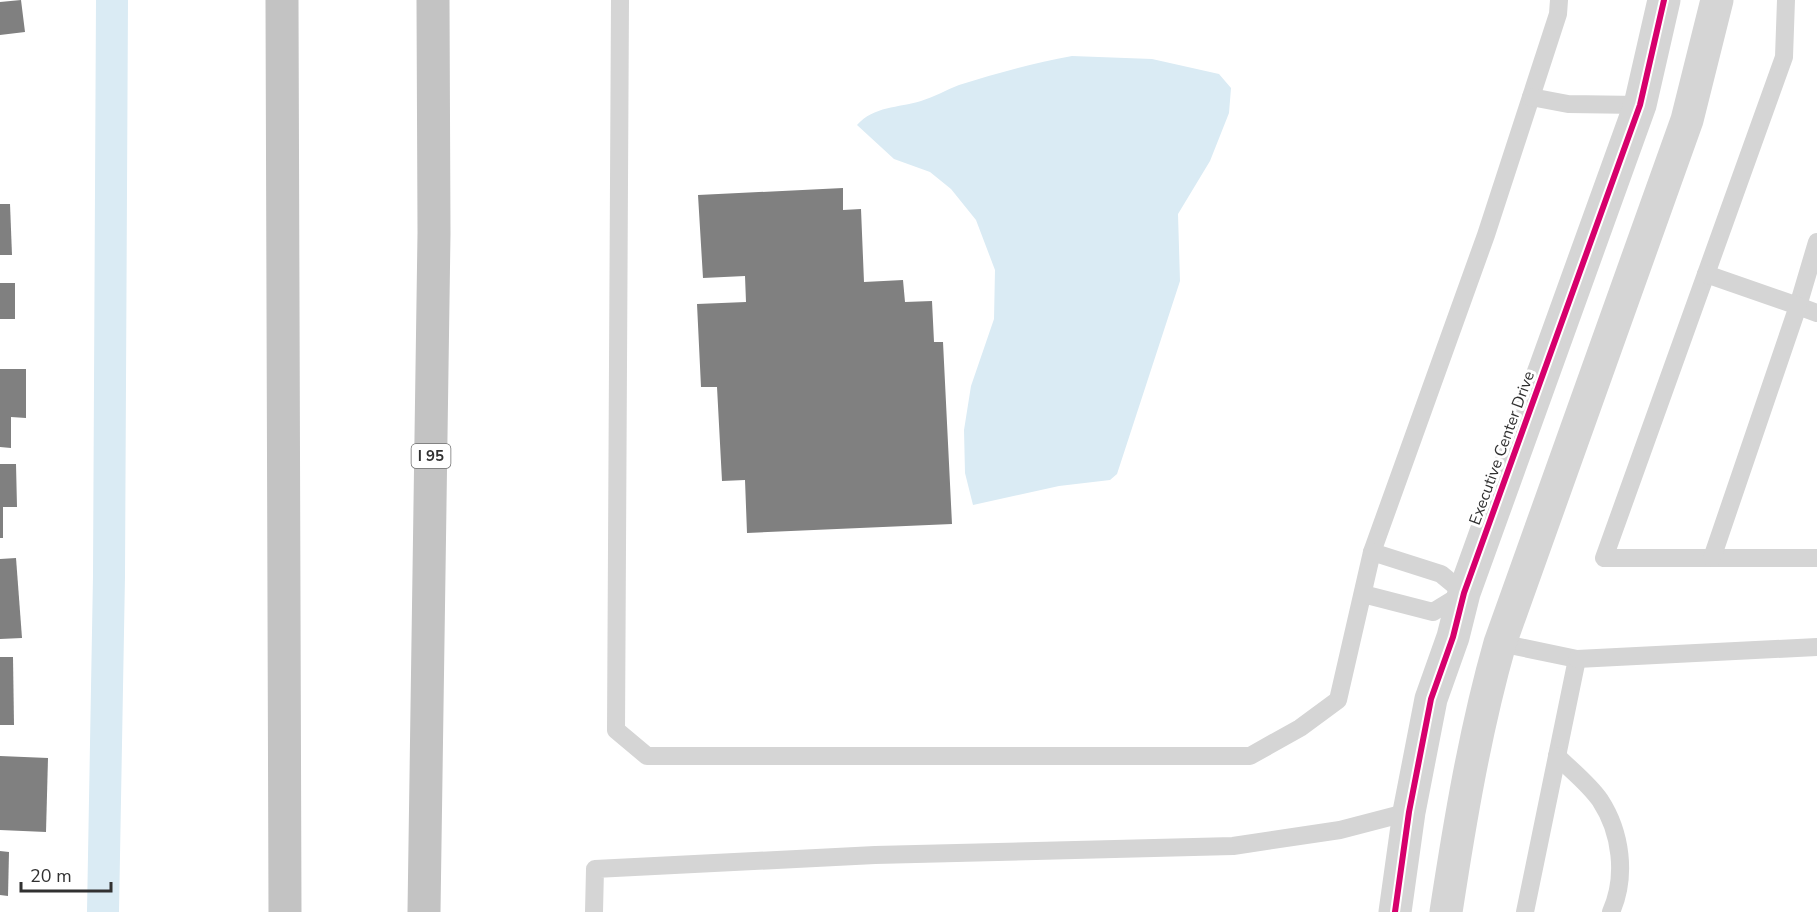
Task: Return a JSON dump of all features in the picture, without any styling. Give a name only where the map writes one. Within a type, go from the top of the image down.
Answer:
[{"type":"highway","points":[[282,0],[285,912]]},
{"type":"highway","name":"I 95","points":[[424,912],[434,233],[433,0]]},
{"type":"street","name":"Executive Center Drive","points":[[1395,912],[1409,812],[1431,699],[1453,637],[1464,593],[1640,105],[1664,0]]},
{"type":"street","points":[[1446,912],[1483,705],[1500,643],[1687,120],[1717,0]]},
{"type":"street","points":[[1640,105],[1687,120]]},
{"type":"street","points":[[1464,593],[1511,608]]},
{"type":"lane","points":[[620,0],[616,730],[647,756],[1250,756],[1300,728],[1338,700],[1372,552],[1486,235],[1558,14],[1559,0]]},
{"type":"lane","points":[[1786,0],[1784,57],[1604,558],[1712,558],[1816,554]]},
{"type":"lane","points":[[1531,97],[1568,104],[1640,105]]},
{"type":"lane","points":[[1712,558],[1798,306],[1817,242]]},
{"type":"lane","points":[[1706,274],[1817,313]]},
{"type":"lane","points":[[1363,594],[1433,612],[1464,593],[1441,574],[1372,552]]},
{"type":"lane","points":[[1500,643],[1577,658],[1817,647]]},
{"type":"lane","points":[[1525,912],[1577,658]]},
{"type":"lane","points":[[1557,756],[1599,799],[1615,831],[1621,865],[1616,900],[1611,912]]},
{"type":"lane","points":[[594,912],[595,869],[875,855],[1233,846],[1341,830],[1409,812]]},
{"type":"shaded area","points":[[1072,56],[1152,59],[1219,74],[1231,88],[1229,113],[1210,161],[1178,214],[1180,281],[1117,474],[1110,480],[1059,486],[973,505],[965,473],[964,430],[971,386],[994,319],[995,270],[976,220],[951,189],[930,172],[894,159],[857,125],[871,114],[887,108],[931,98],[959,85],[1015,69]]},
{"type":"building","points":[[21,0],[25,32],[0,35],[0,2]]},
{"type":"building","points":[[843,188],[843,210],[861,209],[864,282],[903,280],[905,302],[932,301],[934,342],[943,342],[952,524],[747,533],[745,480],[722,481],[717,387],[701,387],[697,304],[746,302],[745,276],[703,278],[698,195]]},
{"type":"building","points":[[0,204],[10,204],[12,255],[0,255]]},
{"type":"building","points":[[0,283],[15,283],[15,319],[0,319]]},
{"type":"building","points":[[0,369],[26,369],[26,418],[11,417],[11,448],[0,447]]},
{"type":"building","points":[[0,464],[16,464],[17,507],[3,507],[3,538],[0,538]]},
{"type":"building","points":[[16,558],[22,638],[0,639],[0,559]]},
{"type":"building","points":[[0,657],[13,657],[14,725],[0,725]]},
{"type":"building","points":[[0,756],[48,758],[46,832],[0,830]]},
{"type":"building","points":[[0,851],[9,852],[8,896],[0,895]]},
{"type":"waterway","points":[[103,912],[109,576],[112,0]]},
{"type":"cycle path","points":[[1395,912],[1409,812],[1431,699],[1453,637],[1464,593],[1640,105],[1664,0]]}]
